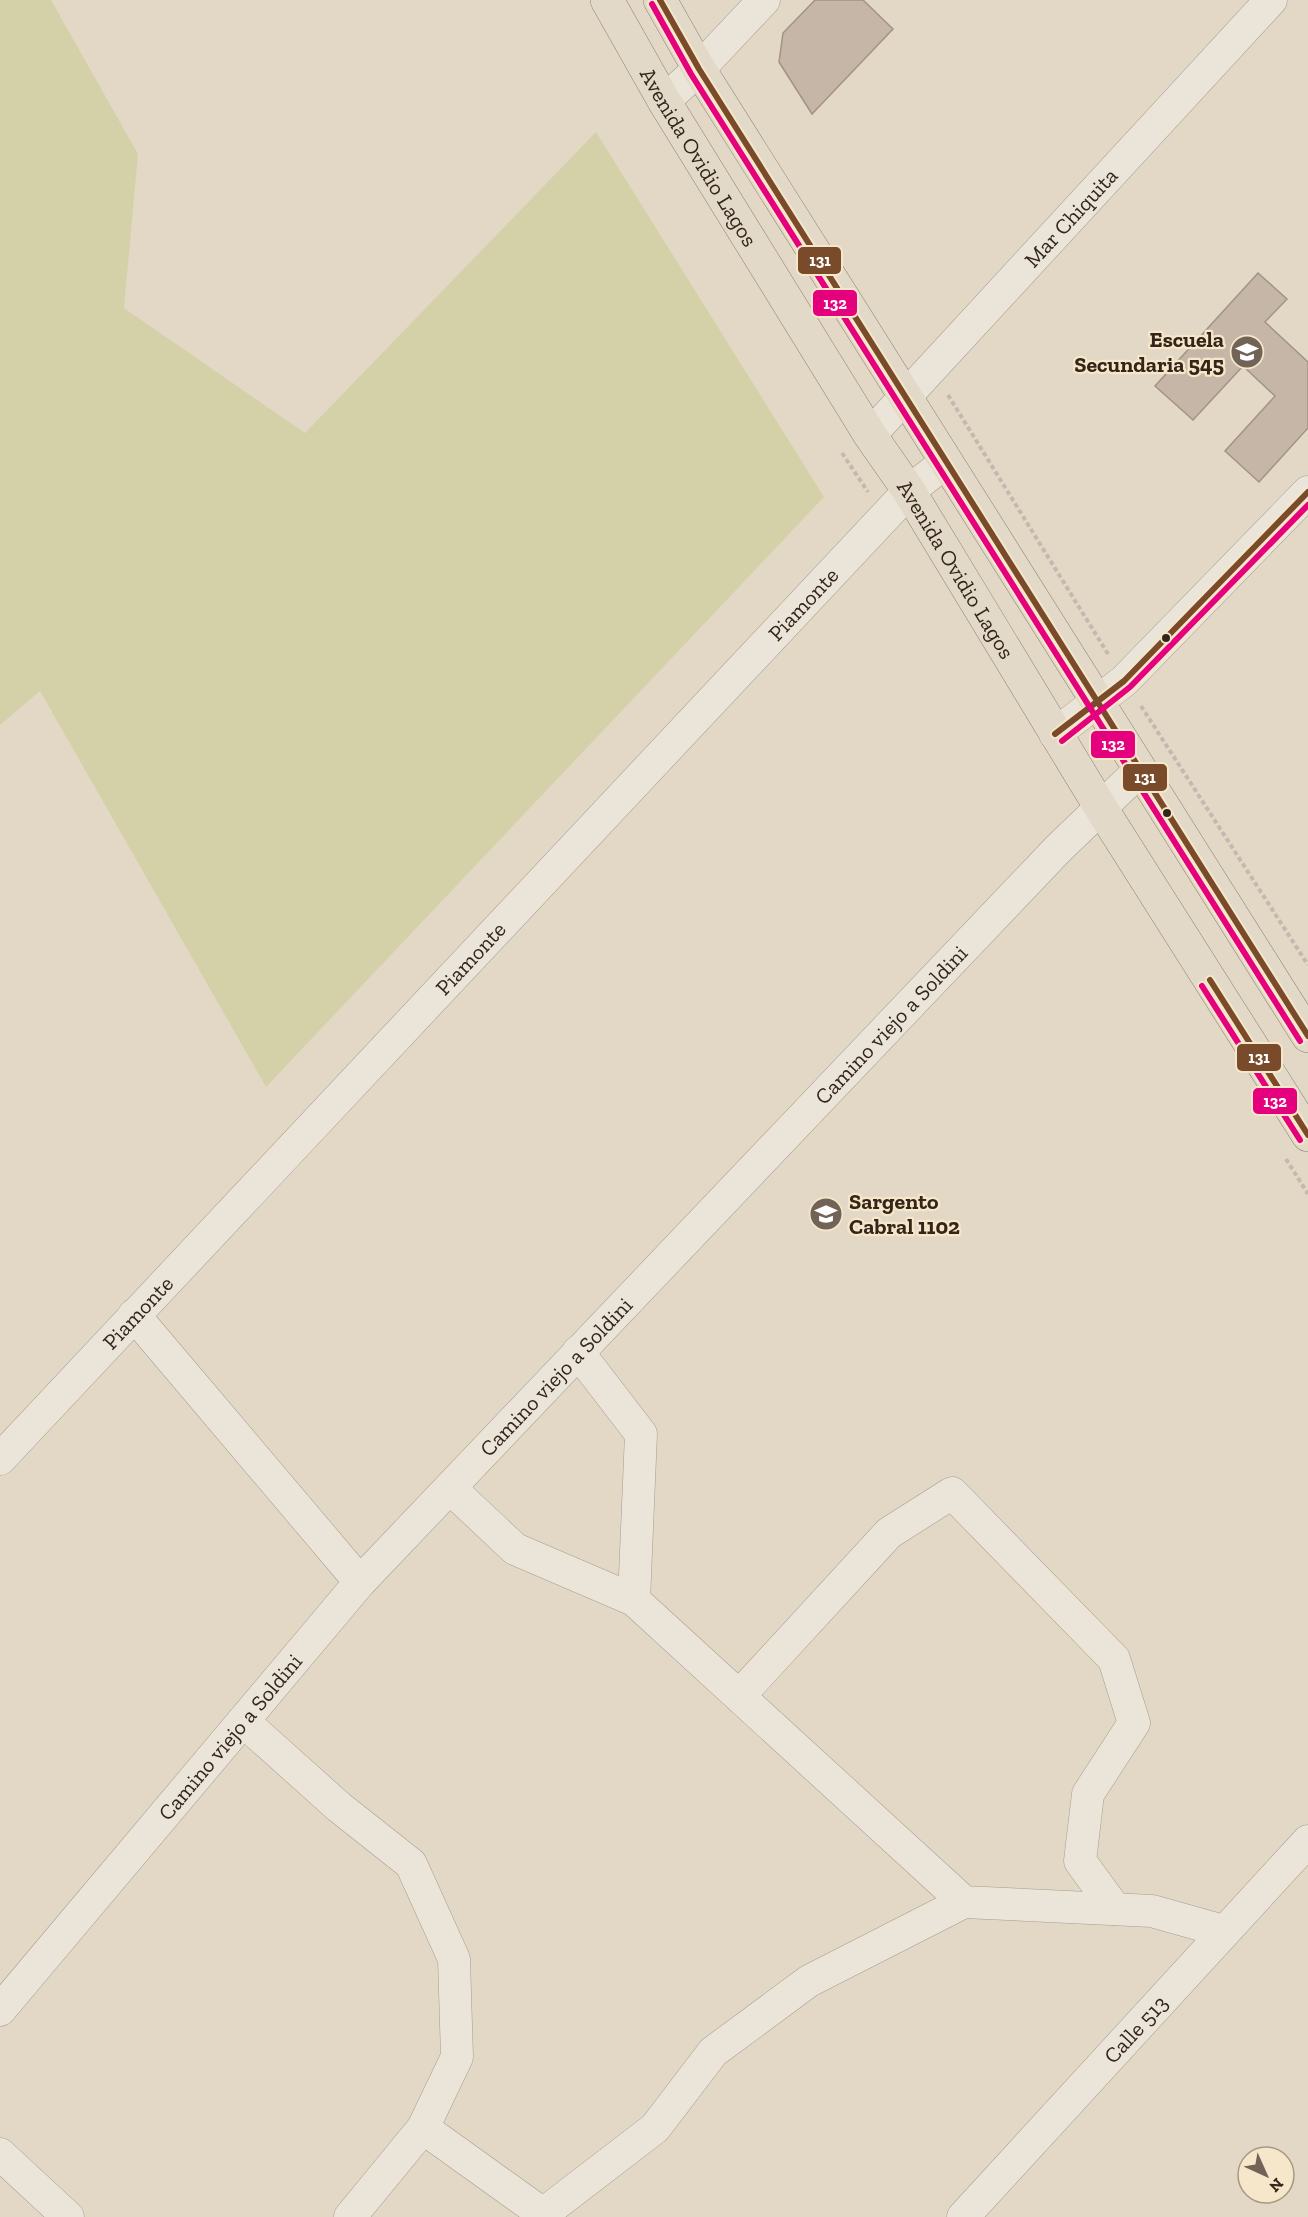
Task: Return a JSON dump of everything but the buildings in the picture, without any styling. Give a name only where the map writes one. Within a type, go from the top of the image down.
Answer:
[{"type":"main road","name":"Avenida Ovidio Lagos","points":[[607,0],[664,101],[870,435],[909,491],[1055,734],[1308,1135]]},
{"type":"main road","name":"Avenida Ovidio Lagos","points":[[660,0],[699,69],[1308,1036]]},
{"type":"street","points":[[664,101],[699,69],[764,0]]},
{"type":"street","name":"Mar Chiquita","points":[[870,435],[1271,0]]},
{"type":"street","name":"Piamonte","points":[[0,1459],[909,491],[946,462]]},
{"type":"street","points":[[1055,734],[1124,681],[1308,492]]},
{"type":"street","name":"Camino viejo a Soldini","points":[[0,2010],[360,1582],[1041,866],[1140,770]]},
{"type":"street","points":[[134,1315],[360,1582]]},
{"type":"street","points":[[578,1352],[641,1434],[634,1600]]},
{"type":"street","points":[[450,1488],[514,1549],[634,1600],[964,1902]]},
{"type":"street","points":[[739,1696],[889,1533],[952,1493],[1114,1659],[1134,1723],[1088,1794],[1080,1861],[1115,1909]]},
{"type":"street","points":[[243,1721],[339,1807],[411,1864],[454,1959],[457,2057],[423,2128],[350,2217]]},
{"type":"street","name":"Calle 513","points":[[963,2217],[1308,1840]]},
{"type":"street","points":[[423,2128],[543,2214],[655,2128],[713,2052],[809,1981],[964,1902],[1152,1911],[1223,1931]]},
{"type":"street","points":[[0,2154],[68,2217]]},
{"type":"shaded area","points":[[0,0],[51,0],[138,154],[124,308],[305,433],[596,132],[824,497],[266,1087],[40,691],[0,725]]},
{"type":"transit line","name":"131","points":[[660,0],[699,69],[1308,1036]]},
{"type":"transit line","name":"132","points":[[652,4],[691,74],[1300,1041]]},
{"type":"transit line","name":"131","points":[[1055,734],[1124,681],[1308,492]]},
{"type":"transit line","name":"132","points":[[1062,741],[1130,687],[1308,505]]},
{"type":"transit line","name":"131","points":[[1210,980],[1308,1135]]},
{"type":"transit line","name":"132","points":[[1202,986],[1300,1140]]},
{"type":"place","name":"Escuela Secundaria 545","points":[[1247,352]]},
{"type":"place","name":"Sargento Cabral 1102","points":[[826,1214]]}]
